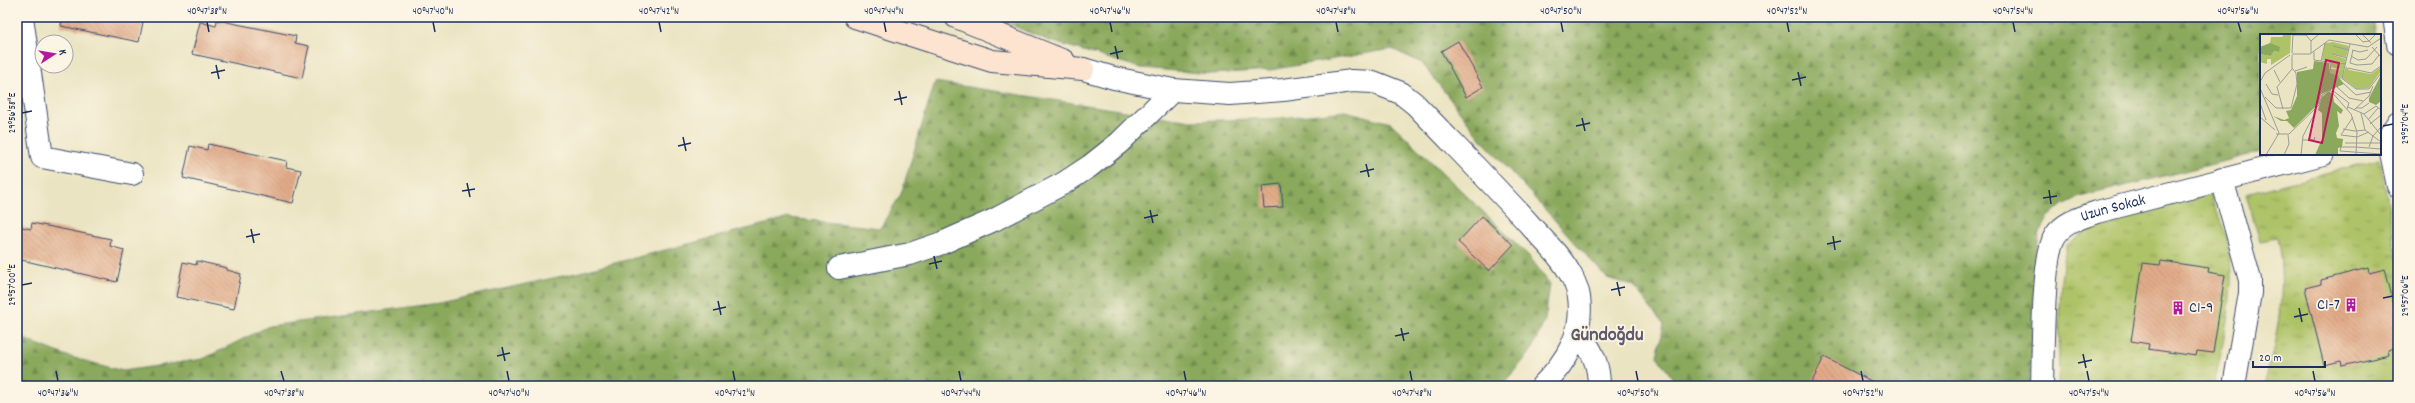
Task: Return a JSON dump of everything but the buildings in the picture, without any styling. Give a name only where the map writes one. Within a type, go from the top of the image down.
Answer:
[{"type":"main road","points":[[855,17],[992,61],[1083,69]]},
{"type":"main road","points":[[956,17],[1083,69]]},
{"type":"street","points":[[22,17],[42,157],[132,174]]},
{"type":"street","points":[[2394,17],[2398,44]]},
{"type":"street","points":[[1083,69],[1114,78],[1174,90],[1230,94],[1283,90],[1352,81],[1373,82],[1401,93],[1415,104],[1510,202],[1560,259],[1572,277],[1578,296],[1580,318],[1578,333],[1569,352],[1554,375],[1542,386]]},
{"type":"street","points":[[839,268],[910,254],[942,243],[994,220],[1050,190],[1090,166],[1113,148],[1174,90]]},
{"type":"street","points":[[2389,133],[2398,186]]},
{"type":"street","name":"Uzun Sokak","points":[[2042,386],[2047,267],[2055,236],[2076,220],[2097,212],[2319,155]]},
{"type":"street","points":[[2222,179],[2250,280],[2250,293],[2234,386]]},
{"type":"street","points":[[1578,333],[1595,359],[1599,386]]},
{"type":"green space","points":[[991,17],[2373,17],[2376,34],[2260,34],[2260,152],[2080,197],[2053,212],[2040,232],[2036,254],[2030,386],[1678,386],[1657,356],[1664,325],[1633,286],[1607,278],[1482,140],[1422,63],[1392,49],[1270,70],[1213,74],[1141,68],[1050,41]]},
{"type":"green space","points":[[935,82],[1191,121],[1282,118],[1345,111],[1391,123],[1529,256],[1550,284],[1545,320],[1530,353],[1501,386],[17,386],[17,336],[67,356],[123,371],[203,359],[269,326],[439,303],[576,273],[789,218],[880,228],[901,194]]},
{"type":"green space","points":[[2380,159],[2398,261],[2398,386],[2264,386],[2280,313],[2280,257],[2277,238],[2260,241],[2246,194]]},
{"type":"green space","points":[[2210,195],[2226,236],[2231,267],[2228,318],[2214,386],[2058,386],[2061,280],[2066,246],[2096,224]]},
{"type":"place","name":"C1-7","points":[[2351,305]]},
{"type":"place","name":"C1-9","points":[[2178,308]]},
{"type":"district","name":"Gündoğdu","points":[[1607,336]]}]
